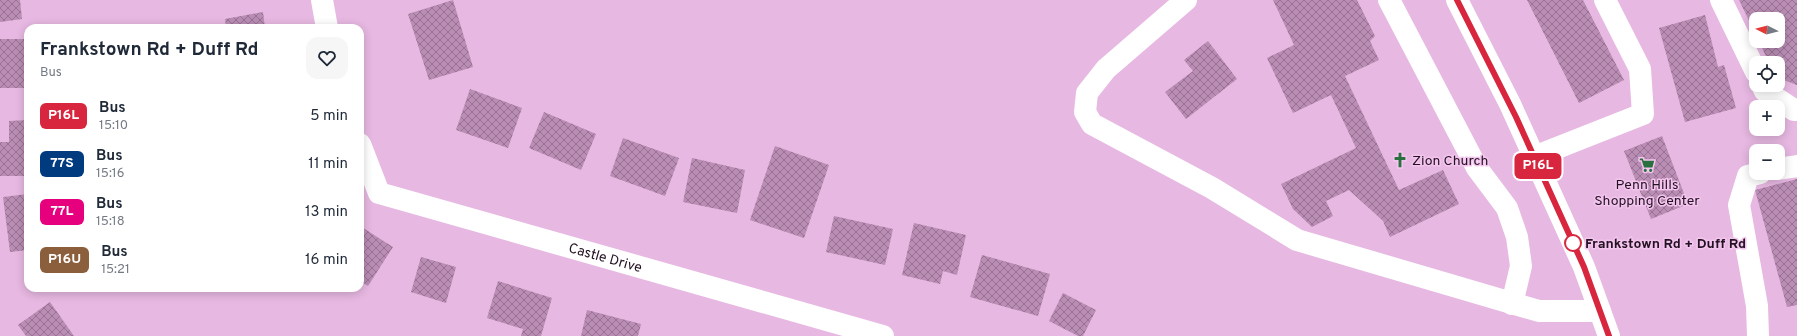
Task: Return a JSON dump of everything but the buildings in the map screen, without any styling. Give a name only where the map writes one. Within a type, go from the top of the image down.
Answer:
[{"type":"street","points":[[322,0],[326,24]]},
{"type":"street","points":[[1186,0],[1106,70],[1087,93],[1085,112],[1092,124],[1212,188],[1297,240],[1539,311],[1600,311]]},
{"type":"street","points":[[1389,0],[1477,168],[1507,208],[1518,237],[1521,266],[1512,304]]},
{"type":"street","points":[[1457,0],[1510,104],[1584,267],[1609,336]]},
{"type":"street","points":[[1534,157],[1643,114],[1640,69],[1605,0]]},
{"type":"street","points":[[1721,0],[1749,58]]},
{"type":"street","points":[[1767,92],[1794,110],[1797,110]]},
{"type":"street","name":"Castle Drive","points":[[364,154],[379,193],[883,336]]},
{"type":"street","points":[[1785,168],[1797,166]]},
{"type":"street","points":[[1749,176],[1739,205],[1756,306],[1758,336]]},
{"type":"bus line","name":"P16L","points":[[1457,0],[1510,104],[1584,267],[1609,336]]},
{"type":"place","name":"Zion Church","points":[[1400,160]]},
{"type":"place","name":"Penn Hills Shopping Center","points":[[1647,165]]},
{"type":"place","name":"Frankstown Rd + Duff Rd","points":[[1573,243]]}]
